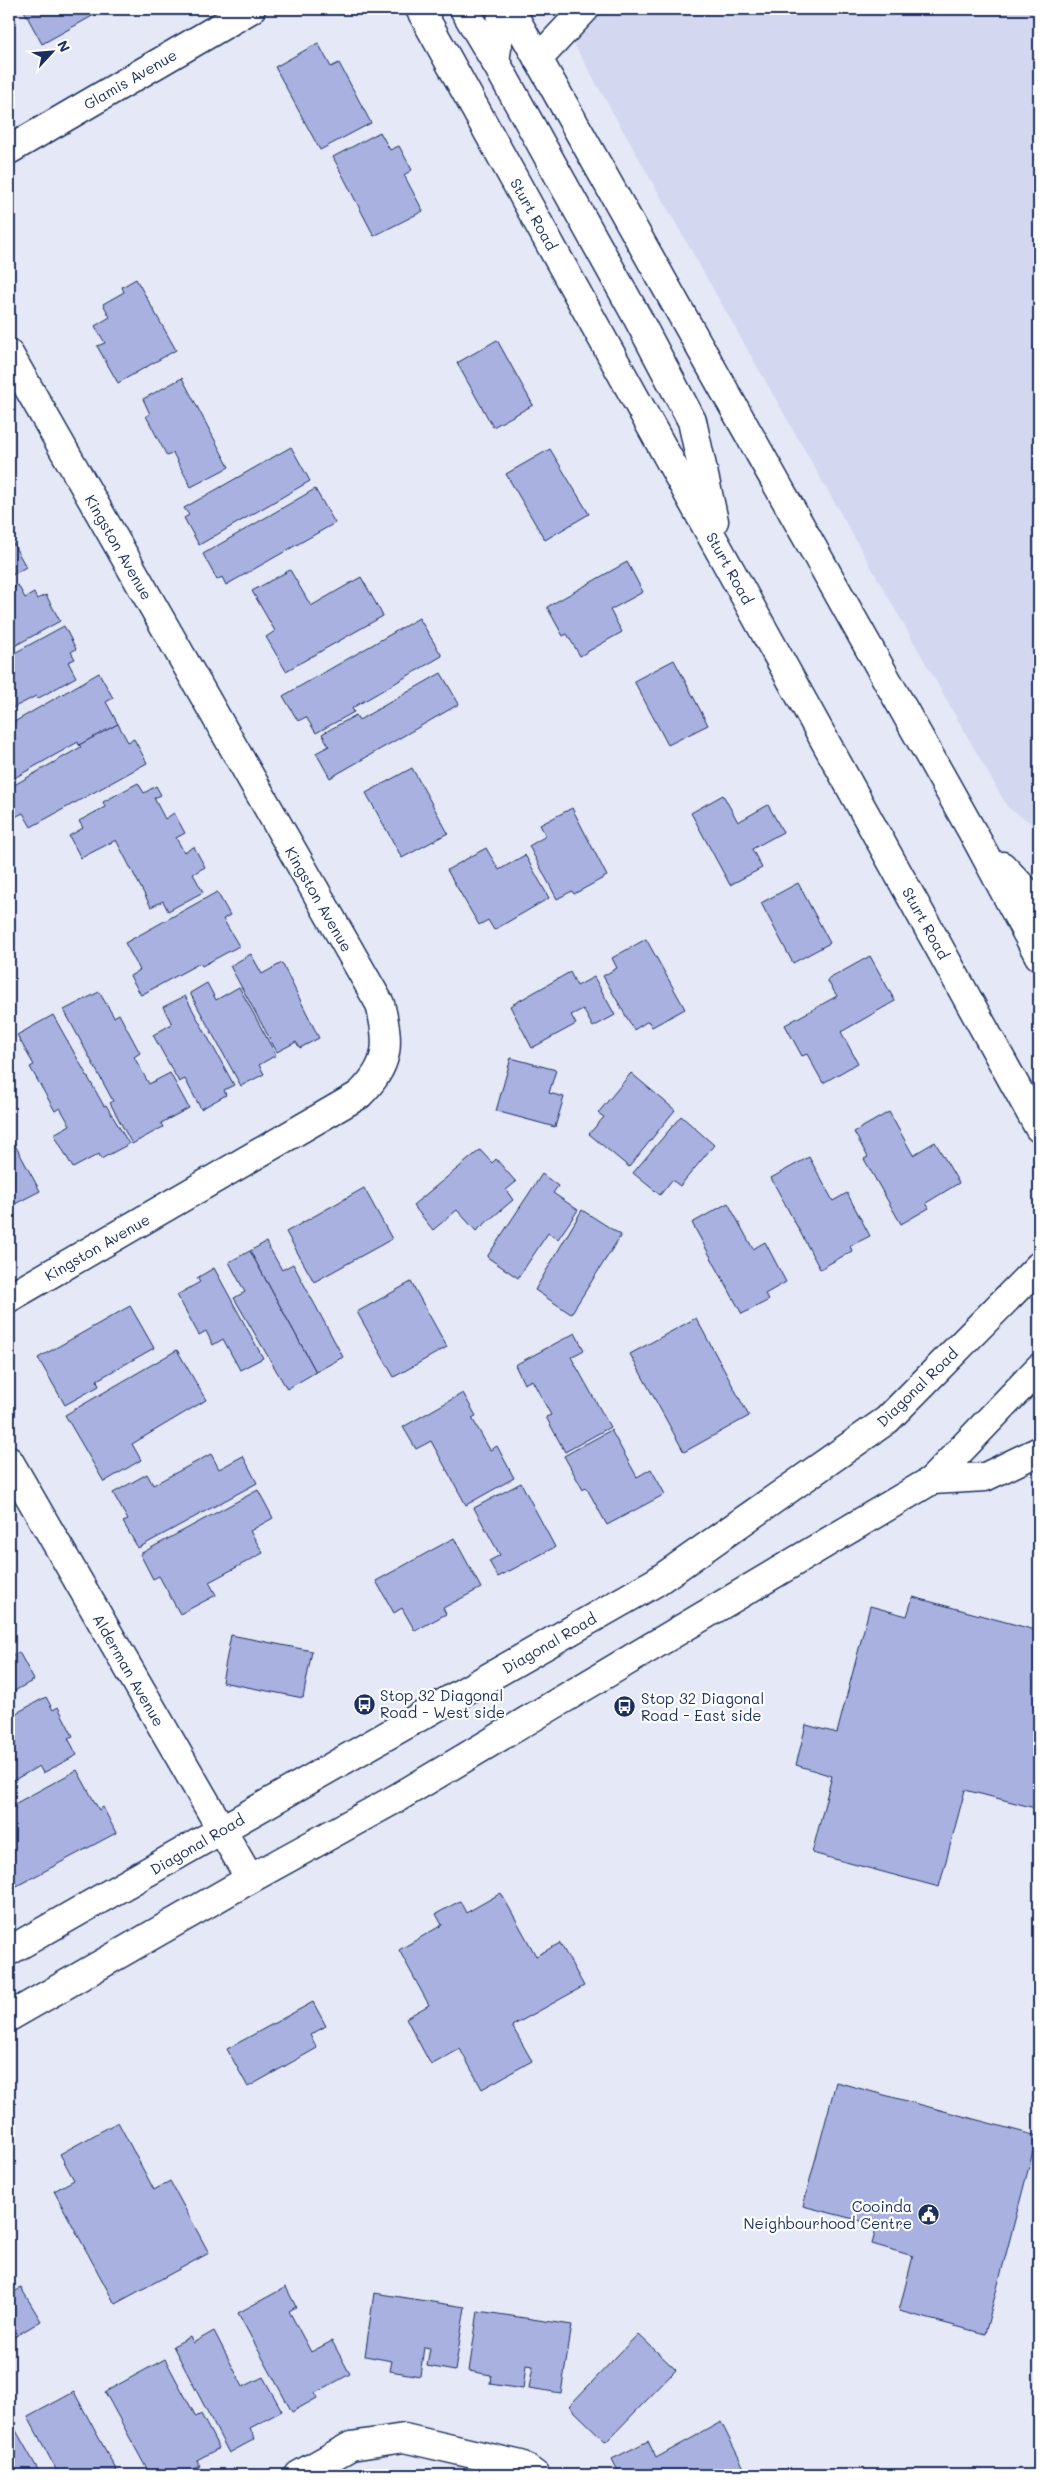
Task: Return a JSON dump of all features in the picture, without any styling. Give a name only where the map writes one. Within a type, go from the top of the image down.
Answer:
[{"type":"main road","name":"Glamis Avenue","points":[[9,150],[251,9]]},
{"type":"main road","name":"Sturt Road","points":[[420,9],[1039,1128]]},
{"type":"main road","points":[[464,9],[495,61],[637,317],[692,422],[720,550]]},
{"type":"main road","points":[[495,61],[503,9]]},
{"type":"main road","points":[[510,9],[978,842],[1039,956]]},
{"type":"main road","points":[[538,59],[585,9]]},
{"type":"main road","name":"Kingston Avenue","points":[[9,354],[380,1004],[387,1033],[384,1060],[375,1080],[359,1095],[9,1298]]},
{"type":"main road","points":[[978,842],[1039,905]]},
{"type":"main road","name":"Diagonal Road","points":[[9,1951],[656,1582],[887,1420],[1039,1266]]},
{"type":"main road","points":[[9,2017],[250,1879],[397,1798],[932,1480],[1039,1368]]},
{"type":"main road","points":[[932,1480],[985,1477],[1039,1451]]},
{"type":"main road","name":"Alderman Avenue","points":[[9,1462],[250,1879]]},
{"type":"main road","points":[[299,2475],[351,2446],[404,2438],[521,2465],[535,2475]]},
{"type":"shaded area","points":[[554,9],[1039,9],[1039,828],[1008,808]]},
{"type":"building","points":[[23,9],[105,9],[42,44]]},
{"type":"building","points":[[318,43],[331,67],[339,63],[371,123],[320,150],[275,67]]},
{"type":"building","points":[[380,132],[390,150],[399,146],[412,170],[404,175],[423,211],[374,236],[333,157]]},
{"type":"building","points":[[136,279],[176,350],[118,383],[97,346],[105,343],[95,326],[110,317],[103,304],[124,292],[122,287]]},
{"type":"building","points":[[497,340],[533,405],[493,427],[457,363]]},
{"type":"building","points":[[182,378],[229,467],[191,487],[173,453],[167,456],[146,416],[150,414],[143,399]]},
{"type":"building","points":[[291,447],[310,481],[199,545],[184,518],[189,515],[184,508]]},
{"type":"building","points":[[550,449],[589,514],[545,540],[506,474]]},
{"type":"building","points":[[315,489],[335,523],[226,585],[222,577],[217,580],[203,554]]},
{"type":"building","points":[[9,536],[26,567],[9,577]]},
{"type":"building","points":[[627,562],[643,592],[610,610],[622,632],[580,656],[567,634],[563,636],[547,607]]},
{"type":"building","points":[[290,570],[311,606],[361,577],[383,616],[286,671],[266,637],[275,631],[252,591]]},
{"type":"building","points":[[18,585],[25,598],[34,593],[37,599],[46,595],[60,621],[9,649],[9,590]]},
{"type":"building","points":[[419,618],[442,656],[352,708],[354,712],[316,733],[306,717],[298,721],[283,696]]},
{"type":"building","points":[[64,626],[76,649],[71,652],[75,659],[68,662],[76,677],[37,699],[36,696],[9,710],[9,656]]},
{"type":"building","points":[[674,660],[708,725],[668,745],[634,681]]},
{"type":"building","points":[[99,673],[113,698],[106,702],[118,724],[79,745],[78,742],[9,781],[9,725]]},
{"type":"building","points":[[441,673],[459,704],[330,778],[316,753],[329,746],[322,734],[356,715],[359,720]]},
{"type":"building","points":[[118,724],[128,742],[134,739],[147,763],[31,827],[23,813],[15,817],[9,805],[9,788],[81,747],[79,745]]},
{"type":"building","points":[[412,768],[448,833],[402,858],[366,793]]},
{"type":"building","points":[[138,783],[144,793],[156,786],[161,795],[154,798],[165,819],[174,813],[185,833],[176,838],[184,852],[194,847],[205,867],[193,874],[203,892],[168,911],[163,901],[151,907],[116,840],[81,858],[69,836],[83,828],[79,821],[105,807],[103,802]]},
{"type":"building","points":[[723,795],[738,822],[768,805],[783,832],[752,849],[762,868],[730,885],[691,813]]},
{"type":"building","points":[[572,808],[607,876],[574,894],[572,891],[557,899],[529,846],[546,836],[540,825]]},
{"type":"building","points":[[486,848],[499,870],[525,855],[549,898],[494,930],[488,920],[479,925],[447,870]]},
{"type":"building","points":[[798,883],[830,943],[793,963],[761,903]]},
{"type":"building","points":[[217,892],[230,915],[223,919],[239,946],[202,966],[200,963],[141,995],[130,976],[140,970],[125,943]]},
{"type":"building","points":[[646,939],[685,1009],[652,1027],[648,1021],[634,1030],[603,976],[617,968],[612,958]]},
{"type":"building","points":[[251,954],[262,974],[282,963],[319,1038],[300,1048],[296,1042],[277,1052],[230,966]]},
{"type":"building","points":[[870,956],[895,1001],[841,1032],[858,1063],[823,1083],[807,1054],[802,1056],[785,1025],[837,996],[827,980]]},
{"type":"building","points":[[570,972],[577,986],[594,977],[615,1015],[593,1027],[583,1009],[571,1015],[576,1024],[532,1048],[510,1006]]},
{"type":"building","points":[[207,983],[216,1000],[239,987],[276,1055],[259,1065],[264,1074],[241,1086],[190,993]]},
{"type":"building","points":[[99,992],[114,1017],[119,1014],[140,1053],[134,1057],[149,1084],[170,1073],[189,1108],[161,1123],[163,1127],[132,1144],[110,1103],[113,1101],[64,1010]]},
{"type":"building","points":[[185,996],[234,1085],[224,1090],[226,1095],[201,1109],[185,1079],[179,1082],[153,1035],[172,1024],[163,1007]]},
{"type":"building","points":[[53,1015],[104,1106],[106,1105],[129,1144],[101,1159],[99,1154],[73,1168],[54,1134],[70,1125],[60,1108],[55,1111],[30,1067],[34,1065],[17,1035]]},
{"type":"building","points":[[511,1058],[556,1070],[549,1093],[564,1097],[555,1127],[496,1111]]},
{"type":"building","points":[[631,1073],[675,1110],[629,1167],[589,1134],[604,1117],[598,1113]]},
{"type":"building","points":[[889,1112],[913,1155],[935,1142],[959,1183],[926,1203],[929,1208],[901,1224],[864,1159],[868,1157],[854,1132]]},
{"type":"building","points":[[681,1116],[714,1145],[680,1186],[672,1180],[660,1195],[633,1173]]},
{"type":"building","points":[[9,1134],[40,1191],[9,1207]]},
{"type":"building","points":[[480,1150],[492,1163],[496,1159],[516,1182],[506,1190],[513,1200],[476,1231],[457,1210],[433,1230],[413,1205]]},
{"type":"building","points":[[809,1157],[833,1201],[847,1193],[870,1236],[850,1246],[852,1251],[820,1269],[771,1178]]},
{"type":"building","points":[[542,1174],[558,1186],[553,1193],[578,1210],[558,1239],[548,1233],[518,1278],[487,1257]]},
{"type":"building","points":[[364,1188],[392,1239],[314,1282],[286,1232]]},
{"type":"building","points":[[728,1203],[753,1249],[765,1242],[786,1282],[765,1294],[769,1300],[742,1314],[692,1223]]},
{"type":"building","points":[[582,1210],[621,1235],[571,1314],[535,1290]]},
{"type":"building","points":[[266,1242],[282,1270],[293,1264],[343,1357],[316,1372],[250,1251]]},
{"type":"building","points":[[250,1251],[316,1372],[287,1389],[234,1298],[245,1292],[229,1262]]},
{"type":"building","points":[[214,1268],[263,1358],[240,1370],[223,1339],[213,1345],[206,1331],[199,1335],[177,1295],[200,1282],[197,1278]]},
{"type":"building","points":[[411,1282],[447,1347],[394,1377],[357,1312]]},
{"type":"building","points":[[130,1306],[154,1348],[97,1380],[99,1386],[65,1405],[38,1358]]},
{"type":"building","points":[[696,1318],[749,1416],[684,1452],[630,1354]]},
{"type":"building","points":[[575,1333],[584,1350],[571,1357],[610,1427],[565,1452],[546,1417],[551,1415],[532,1380],[524,1384],[515,1365]]},
{"type":"building","points":[[177,1350],[206,1400],[132,1444],[141,1460],[104,1482],[65,1415]]},
{"type":"building","points":[[463,1393],[476,1416],[472,1418],[490,1450],[497,1446],[514,1478],[466,1505],[431,1441],[416,1449],[403,1427]]},
{"type":"building","points":[[611,1430],[637,1477],[651,1469],[665,1494],[607,1525],[586,1487],[583,1490],[564,1456]]},
{"type":"building","points":[[211,1454],[219,1469],[243,1456],[257,1483],[138,1548],[123,1522],[128,1520],[113,1493],[147,1474],[153,1485]]},
{"type":"building","points":[[521,1483],[555,1547],[498,1577],[489,1561],[500,1555],[474,1508]]},
{"type":"building","points":[[258,1490],[273,1518],[250,1531],[263,1553],[209,1582],[216,1595],[180,1614],[159,1576],[153,1579],[140,1554]]},
{"type":"building","points":[[454,1538],[481,1588],[443,1608],[446,1614],[415,1631],[402,1608],[394,1613],[376,1581]]},
{"type":"building","points":[[913,1597],[1039,1631],[1039,1809],[965,1790],[939,1887],[812,1853],[832,1776],[796,1765],[806,1725],[837,1733],[870,1606],[907,1616]]},
{"type":"building","points":[[231,1635],[312,1651],[303,1698],[222,1682]]},
{"type":"building","points":[[9,1647],[13,1655],[19,1652],[34,1680],[9,1694]]},
{"type":"building","points":[[46,1697],[53,1710],[58,1707],[73,1736],[68,1738],[77,1755],[43,1773],[39,1766],[9,1783],[9,1717]]},
{"type":"building","points":[[77,1770],[99,1810],[103,1807],[116,1833],[11,1889],[9,1885],[9,1807]]},
{"type":"building","points":[[501,1893],[536,1956],[560,1943],[584,1986],[512,2026],[532,2061],[482,2089],[460,2049],[431,2065],[406,2018],[429,2005],[399,1950],[442,1925],[436,1914],[460,1901],[466,1913]]},
{"type":"building","points":[[313,2002],[326,2026],[310,2035],[317,2048],[248,2087],[227,2049]]},
{"type":"building","name":"Cooinda Neighbourhood Centre","points":[[836,2082],[1037,2136],[985,2334],[899,2311],[913,2256],[872,2244],[877,2225],[803,2206]]},
{"type":"building","points":[[118,2122],[154,2190],[170,2181],[209,2253],[115,2304],[54,2191],[74,2180],[60,2154]]},
{"type":"building","points":[[286,2287],[296,2307],[289,2311],[311,2352],[332,2341],[350,2374],[315,2393],[317,2398],[292,2412],[238,2313]]},
{"type":"building","points":[[21,2288],[41,2321],[9,2340],[9,2295]]},
{"type":"building","points":[[374,2293],[465,2307],[455,2371],[427,2366],[430,2348],[424,2347],[420,2376],[390,2371],[392,2361],[365,2356]]},
{"type":"building","points":[[478,2311],[572,2325],[561,2393],[529,2388],[533,2366],[526,2365],[523,2389],[490,2384],[491,2375],[469,2371]]},
{"type":"building","points":[[214,2331],[243,2387],[263,2377],[282,2411],[250,2428],[255,2439],[229,2453],[173,2346],[190,2337],[193,2343]]},
{"type":"building","points":[[638,2334],[676,2370],[606,2442],[569,2406]]},
{"type":"building","points":[[165,2359],[196,2417],[201,2414],[219,2448],[197,2460],[200,2466],[184,2475],[150,2475],[105,2392]]},
{"type":"building","points":[[74,2392],[119,2475],[59,2475],[28,2417]]},
{"type":"building","points":[[721,2422],[744,2468],[730,2475],[620,2475],[612,2459],[648,2441],[656,2458]]},
{"type":"building","points":[[14,2427],[41,2475],[9,2475],[9,2430]]},
{"type":"place","name":"Stop 32 Diagonal Road - West side","points":[[364,1704]]},
{"type":"place","name":"Stop 32 Diagonal Road - East side","points":[[625,1707]]},
{"type":"place","name":"Cooinda Neighbourhood Centre","points":[[928,2215]]}]
